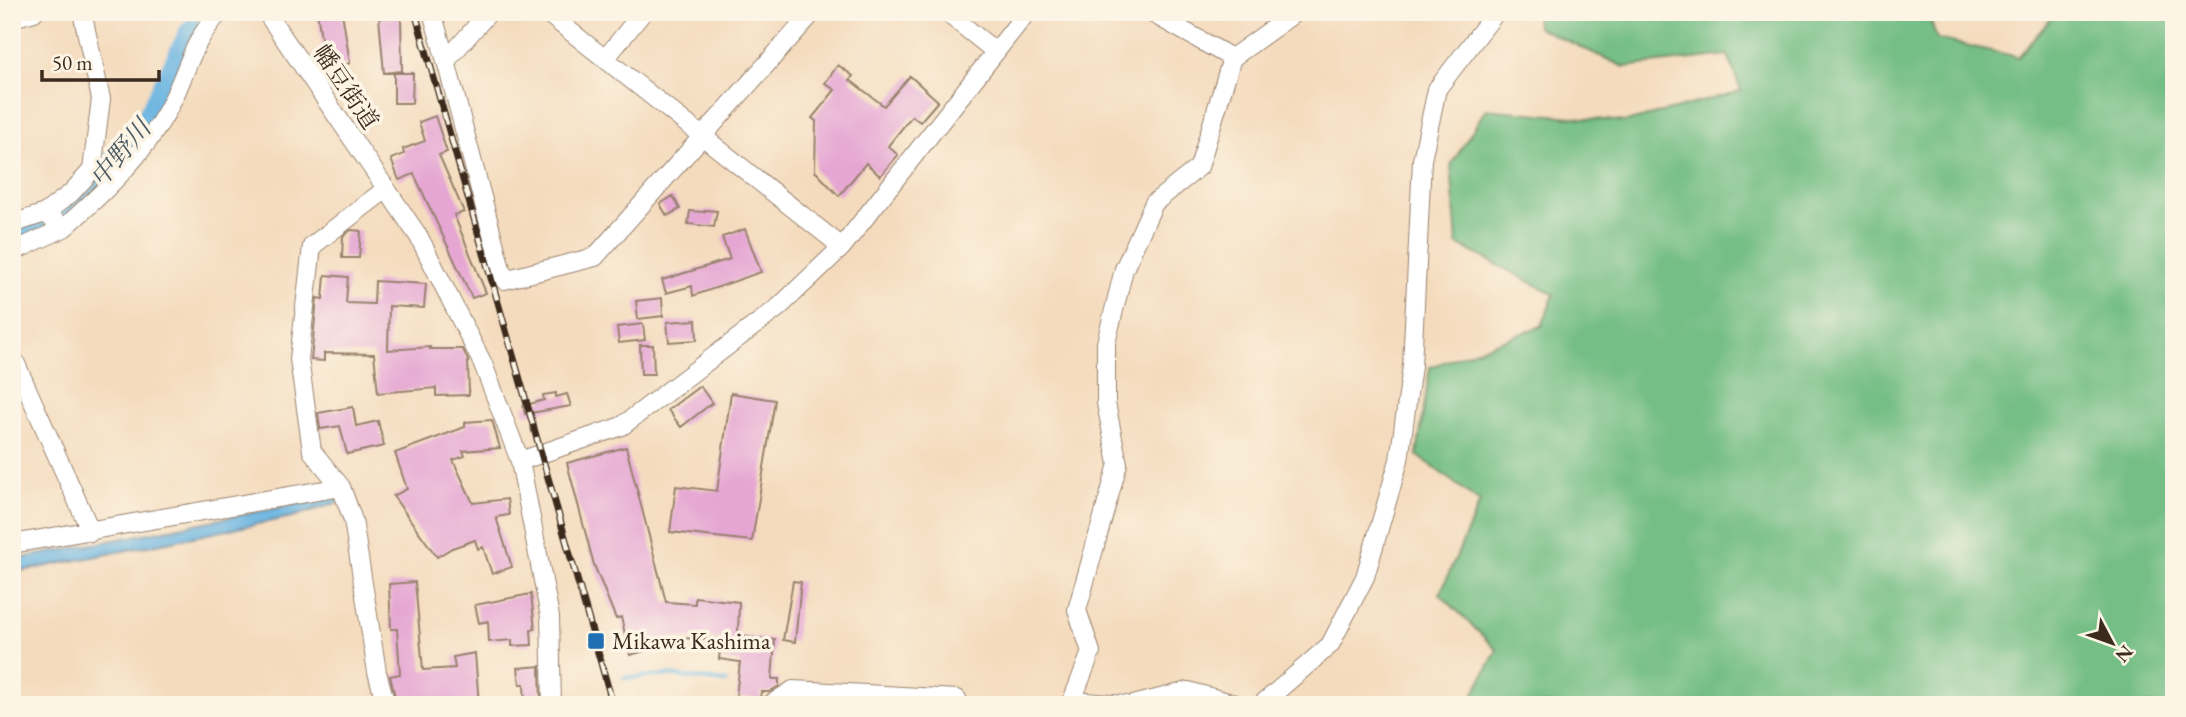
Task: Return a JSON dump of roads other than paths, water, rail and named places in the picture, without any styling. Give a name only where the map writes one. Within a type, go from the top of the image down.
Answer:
[{"type":"street","points":[[12,18],[34,12]]},
{"type":"street","points":[[55,220],[71,193],[92,170],[101,99],[82,12]]},
{"type":"street","points":[[12,252],[55,220],[99,196],[156,131],[169,108],[200,33],[220,12]]},
{"type":"street","name":"幡豆街道","points":[[266,12],[419,237],[484,364],[520,461],[550,617],[552,705]]},
{"type":"street","points":[[432,12],[504,280],[595,257],[705,137],[813,12]]},
{"type":"street","points":[[446,61],[489,12]]},
{"type":"street","points":[[546,12],[842,247]]},
{"type":"street","points":[[605,59],[643,12]]},
{"type":"street","points":[[946,12],[996,52]]},
{"type":"street","points":[[520,461],[622,426],[779,307],[842,247],[1027,12]]},
{"type":"street","points":[[1150,12],[1232,58]]},
{"type":"street","points":[[1126,705],[1070,703],[1091,652],[1077,610],[1118,464],[1106,403],[1106,343],[1124,270],[1154,203],[1199,167],[1232,58],[1296,12]]},
{"type":"street","points":[[1261,705],[1330,645],[1365,578],[1399,460],[1412,366],[1422,160],[1437,89],[1496,12]]},
{"type":"street","points":[[386,189],[312,246],[299,359],[312,451],[341,487],[353,520],[377,672],[386,705]]},
{"type":"street","points":[[12,223],[55,220]]},
{"type":"street","points":[[12,355],[91,533]]},
{"type":"street","points":[[12,544],[91,533],[341,487]]},
{"type":"street","points":[[770,705],[793,690],[957,699],[960,705]]},
{"type":"street","points":[[1133,705],[1188,691],[1238,705]]},
{"type":"water","points":[[337,496],[339,502],[292,517],[12,573],[12,560]]},
{"type":"waterway","name":"中野川","points":[[12,241],[73,207],[144,132],[193,33]]},
{"type":"waterway","points":[[624,678],[668,675],[726,682]]},
{"type":"railway","points":[[415,12],[613,705]]},
{"type":"place","name":"Mikawa Kashima","points":[[596,641]]}]
